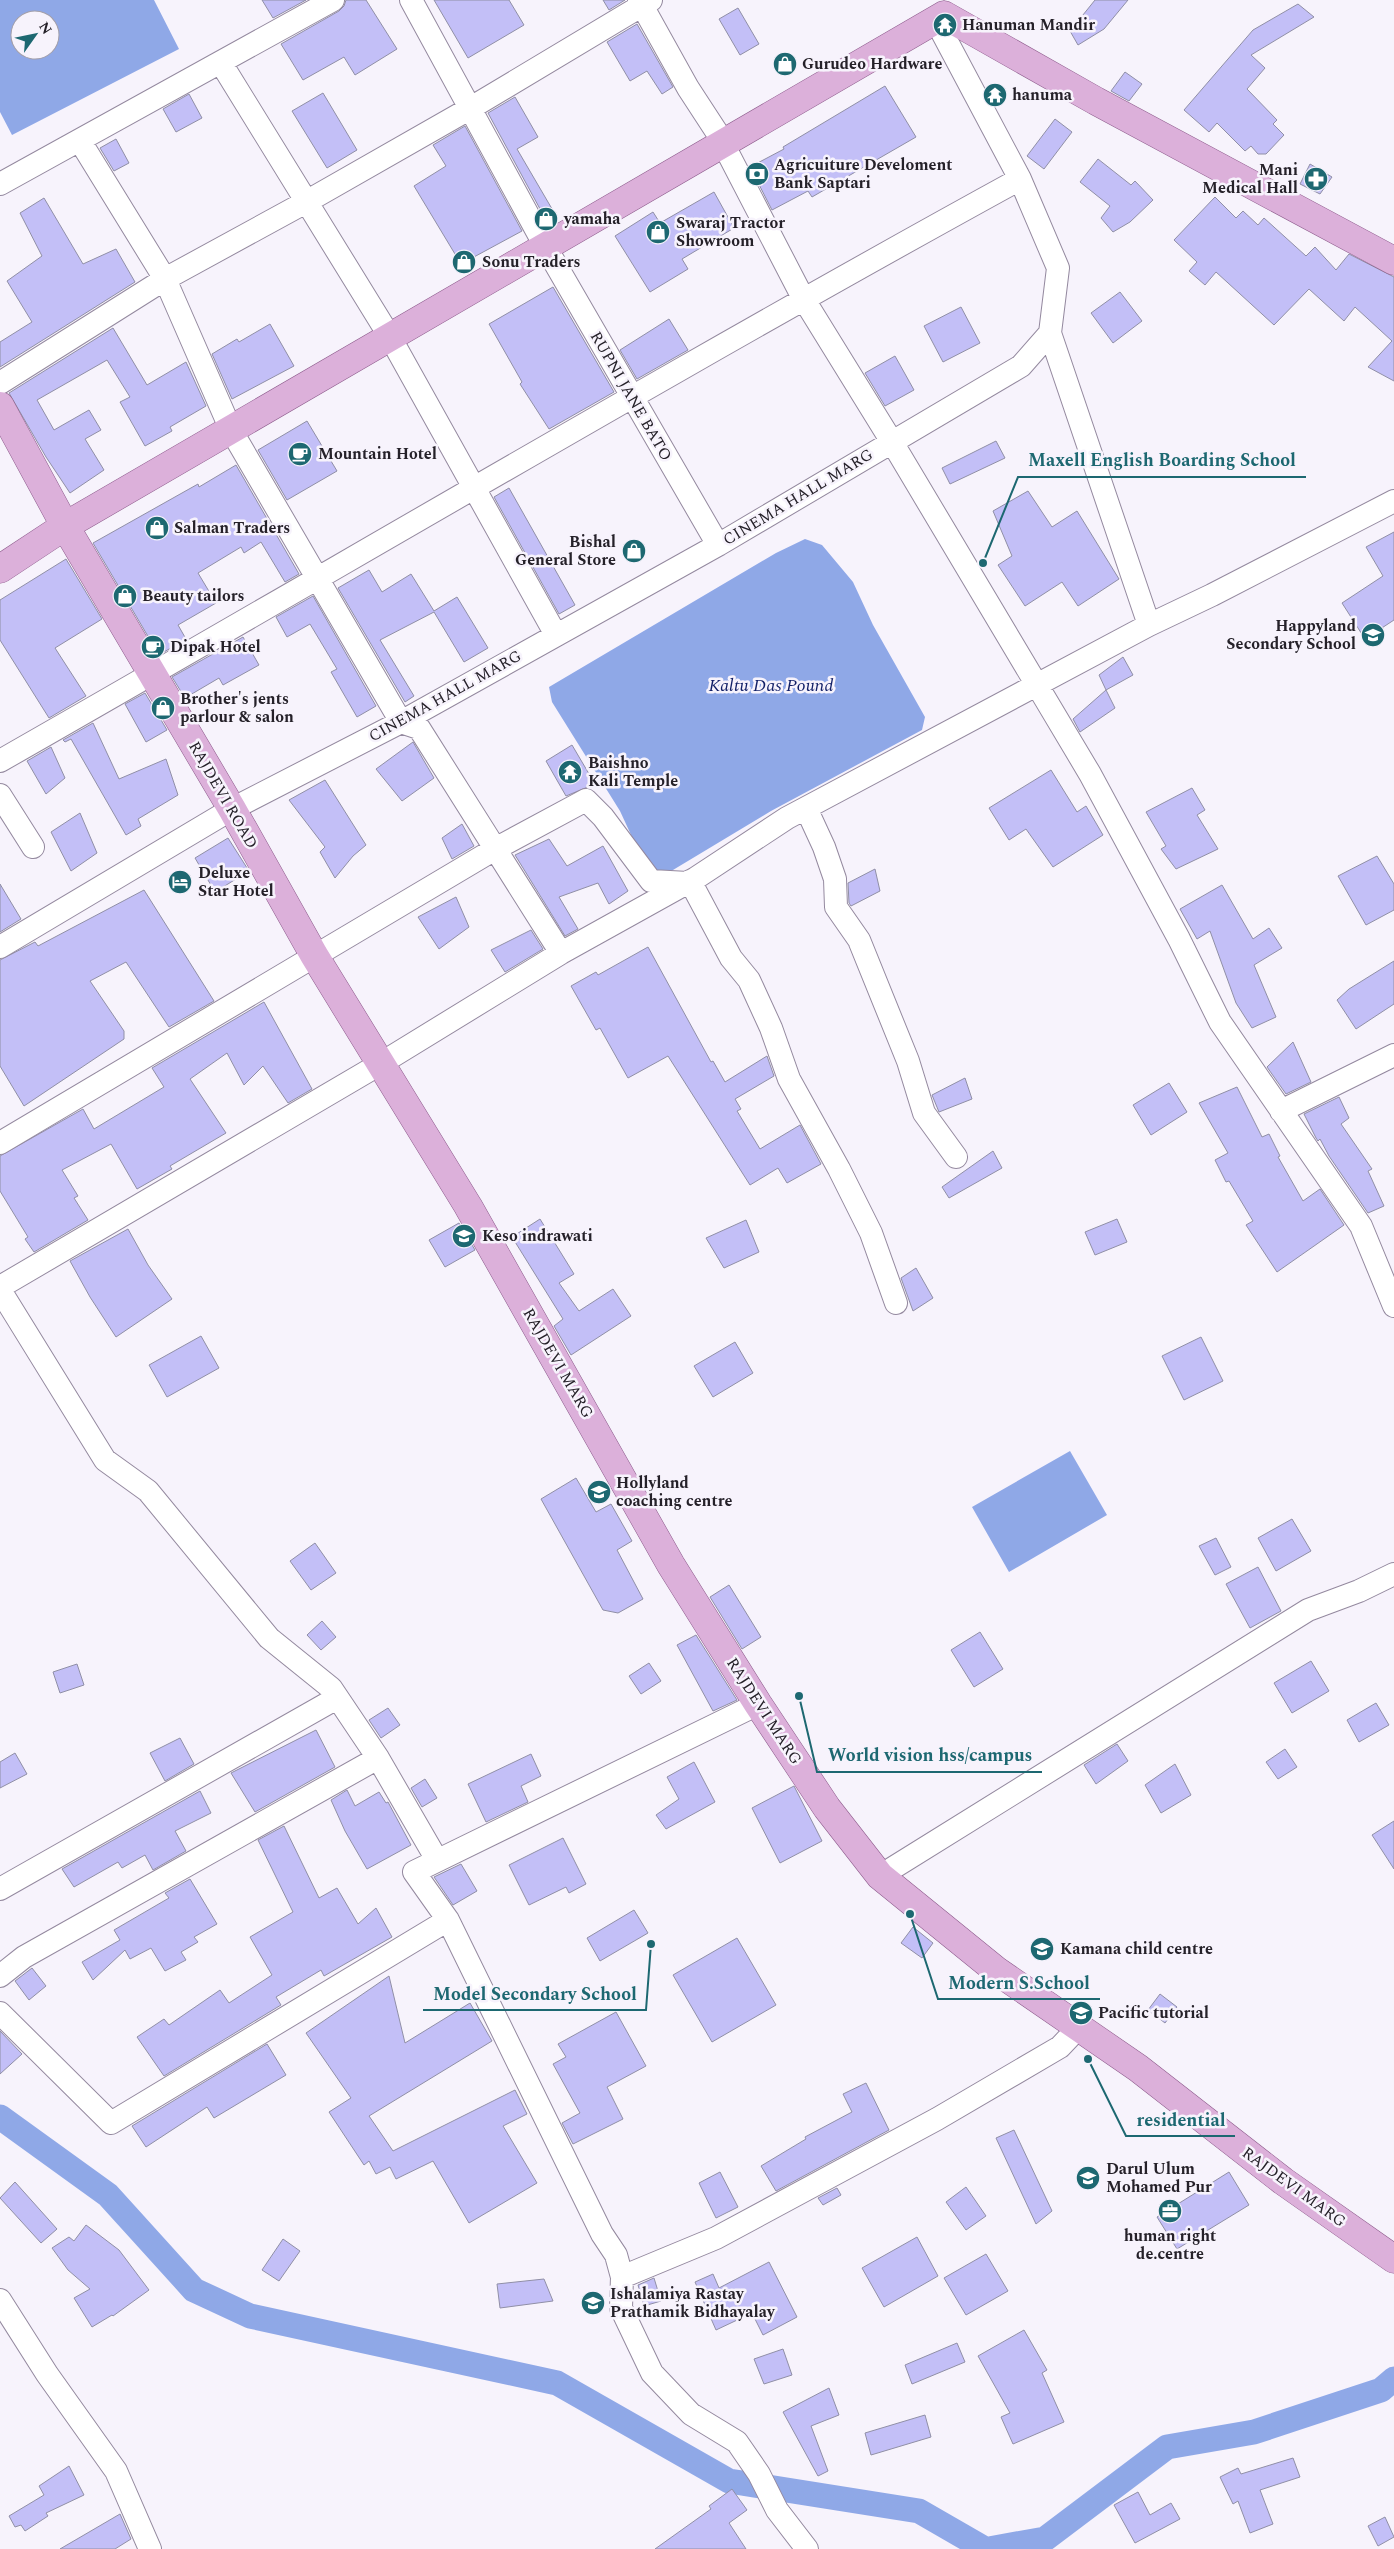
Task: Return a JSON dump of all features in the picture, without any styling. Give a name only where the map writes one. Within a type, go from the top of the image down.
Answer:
[{"type":"main road","points":[[0,569],[65,526],[722,143],[938,11],[1096,101],[1394,261]]},
{"type":"main road","name":"RAJDEVI ROAD","points":[[0,406],[65,526],[232,808],[314,955],[380,1064]]},
{"type":"main road","name":"RAJDEVI MARG","points":[[380,1064],[468,1206],[671,1565],[758,1704],[827,1808],[880,1876],[997,1971],[1138,2068],[1283,2181],[1394,2259]]},
{"type":"street","points":[[0,184],[333,0]]},
{"type":"street","name":"RUPNI JANE BATO","points":[[411,0],[545,246],[718,545]]},
{"type":"street","points":[[0,383],[165,278],[306,202],[469,109],[644,2],[688,88],[722,143],[803,298],[892,442],[1095,783],[1179,939],[1220,1022],[1360,1226],[1394,1306]]},
{"type":"street","points":[[938,11],[1020,179],[1058,268],[1050,333],[1149,625]]},
{"type":"street","points":[[221,63],[390,337],[556,635]]},
{"type":"street","points":[[80,141],[165,278],[231,430],[400,722],[419,728],[561,953]]},
{"type":"street","points":[[0,761],[317,580],[474,487],[633,398],[803,298],[1020,179]]},
{"type":"street","name":"CINEMA HALL MARG","points":[[0,947],[232,808],[400,722],[718,545],[1021,366],[1050,333]]},
{"type":"street","points":[[436,1860],[378,1758],[331,1688],[269,1638],[148,1491],[105,1460],[0,1289],[380,1064],[561,953],[689,882],[806,808],[1038,686],[1149,625],[1212,595],[1394,501]]},
{"type":"street","points":[[0,795],[33,847]]},
{"type":"street","points":[[0,1142],[495,849],[586,800],[603,817],[651,881],[689,882]]},
{"type":"street","points":[[806,808],[824,847],[834,879],[836,907],[859,940],[908,1061],[924,1112],[956,1157]]},
{"type":"street","points":[[689,882],[730,958],[749,980],[789,1079],[839,1169],[871,1233],[896,1304]]},
{"type":"street","points":[[1281,1111],[1394,1054]]},
{"type":"street","points":[[880,1876],[1308,1610],[1359,1592],[1394,1574]]},
{"type":"street","points":[[0,1889],[338,1698]]},
{"type":"street","points":[[758,1704],[414,1872],[448,1920],[602,2234],[616,2255],[622,2277],[621,2308],[652,2373],[691,2414],[737,2442],[759,2474],[777,2510],[805,2548]]},
{"type":"street","points":[[0,1976],[24,1957],[378,1758]]},
{"type":"street","points":[[0,2013],[110,2123],[448,1920]]},
{"type":"street","points":[[622,2277],[716,2238],[936,2119],[1060,2047],[1079,2028]]},
{"type":"street","points":[[0,2300],[47,2374],[116,2471],[150,2549]]},
{"type":"water","points":[[0,0],[154,0],[179,49],[12,135],[0,112]]},
{"type":"water","name":"Kaltu Das Pound","points":[[805,539],[822,545],[853,582],[873,625],[925,717],[922,730],[771,811],[663,876],[649,874],[620,811],[552,702],[549,687],[776,553]]},
{"type":"water","points":[[1070,1451],[1107,1515],[1009,1572],[972,1507]]},
{"type":"building","points":[[262,0],[306,0],[273,18]]},
{"type":"building","points":[[346,0],[366,0],[397,49],[355,75],[344,57],[303,80],[281,44],[339,11],[344,6]]},
{"type":"building","points":[[434,0],[509,0],[524,25],[468,58]]},
{"type":"building","points":[[603,0],[625,0],[609,10]]},
{"type":"building","points":[[1095,0],[1128,0],[1104,29],[1078,45],[1070,31]]},
{"type":"building","points":[[1298,4],[1314,17],[1251,55],[1265,68],[1247,89],[1277,120],[1273,124],[1284,135],[1266,154],[1258,154],[1251,146],[1245,151],[1217,123],[1209,132],[1184,110],[1253,30]]},
{"type":"building","points":[[738,8],[759,44],[740,55],[719,19]]},
{"type":"building","points":[[637,24],[673,87],[662,94],[647,71],[630,81],[607,42]]},
{"type":"building","points":[[1125,72],[1142,84],[1129,101],[1111,91]]},
{"type":"building","points":[[885,86],[916,137],[812,197],[808,191],[772,210],[750,167],[784,149],[783,147]]},
{"type":"building","points":[[323,93],[357,150],[327,168],[292,111]]},
{"type":"building","points":[[189,94],[202,118],[176,132],[163,109]]},
{"type":"building","points":[[515,97],[538,137],[517,149],[555,214],[546,220],[488,113]]},
{"type":"building","points":[[1055,119],[1072,132],[1044,169],[1027,156]]},
{"type":"building","points":[[465,126],[522,231],[461,264],[414,186],[446,166],[433,145]]},
{"type":"building","points":[[116,139],[129,163],[114,171],[100,148]]},
{"type":"building","points":[[1098,159],[1131,185],[1135,181],[1153,200],[1130,222],[1113,232],[1101,218],[1110,206],[1080,182]]},
{"type":"building","points":[[1310,164],[1332,177],[1320,194],[1300,184]]},
{"type":"building","points":[[714,192],[734,228],[682,259],[688,269],[650,292],[615,236],[653,212],[660,223]]},
{"type":"building","points":[[1215,197],[1236,218],[1243,211],[1258,225],[1264,218],[1306,256],[1315,247],[1336,270],[1349,254],[1394,277],[1394,381],[1368,367],[1392,341],[1355,307],[1344,321],[1309,289],[1274,325],[1216,272],[1205,285],[1189,271],[1197,262],[1174,240]]},
{"type":"building","points":[[44,198],[83,264],[116,249],[135,282],[0,367],[0,342],[32,322],[7,281],[42,256],[20,213]]},
{"type":"building","points":[[553,287],[614,392],[549,429],[520,384],[522,382],[489,324]]},
{"type":"building","points":[[1120,292],[1142,321],[1113,343],[1091,313]]},
{"type":"building","points":[[961,307],[980,343],[943,362],[924,326]]},
{"type":"building","points":[[669,319],[688,350],[637,379],[620,350]]},
{"type":"building","points":[[270,324],[294,366],[232,399],[212,354],[237,339],[239,342]]},
{"type":"building","points":[[113,328],[147,385],[186,362],[206,406],[170,427],[172,431],[145,446],[120,402],[130,397],[107,360],[37,400],[54,430],[89,410],[101,430],[85,439],[104,470],[70,493],[46,457],[9,393]]},
{"type":"building","points":[[895,356],[914,390],[885,406],[865,373]]},
{"type":"building","points":[[307,421],[337,471],[287,500],[258,450]]},
{"type":"building","points":[[996,441],[1005,458],[950,484],[942,468]]},
{"type":"building","points":[[236,465],[299,574],[285,582],[261,542],[244,553],[241,547],[198,573],[216,603],[178,625],[186,639],[159,655],[93,543],[198,484],[199,487]]},
{"type":"building","points":[[509,488],[575,605],[559,614],[494,497]]},
{"type":"building","points":[[1028,491],[1052,527],[1077,511],[1119,579],[1078,606],[1062,582],[1025,606],[998,565],[1012,556],[993,511]]},
{"type":"building","points":[[1394,532],[1394,620],[1365,639],[1342,603],[1383,576],[1366,547]]},
{"type":"building","points":[[66,559],[102,619],[55,648],[86,696],[49,718],[0,640],[0,600]]},
{"type":"building","points":[[369,570],[382,592],[411,574],[434,611],[457,597],[488,648],[464,662],[434,612],[380,640],[414,696],[405,702],[338,588]]},
{"type":"building","points":[[313,596],[376,706],[357,717],[331,672],[337,669],[310,624],[287,637],[276,617]]},
{"type":"building","points":[[243,637],[259,665],[223,685],[219,678],[185,698],[172,677]]},
{"type":"building","points":[[1123,657],[1133,675],[1106,690],[1099,675]]},
{"type":"building","points":[[1106,690],[1115,708],[1080,732],[1073,719]]},
{"type":"building","points":[[145,693],[167,730],[146,742],[125,704]]},
{"type":"building","points":[[93,723],[119,779],[166,759],[178,795],[138,819],[141,826],[126,835],[71,739],[65,742],[63,740]]},
{"type":"building","points":[[413,742],[434,778],[402,801],[376,769]]},
{"type":"building","name":"Baishno Kali Temple","points":[[572,745],[595,784],[566,796],[546,761]]},
{"type":"building","points":[[51,747],[65,778],[46,794],[27,761]]},
{"type":"building","points":[[1051,770],[1077,812],[1086,806],[1103,835],[1053,867],[1026,829],[1009,840],[989,808]]},
{"type":"building","points":[[325,780],[366,845],[353,856],[335,878],[320,852],[325,847],[289,800]]},
{"type":"building","points":[[1192,788],[1205,810],[1197,815],[1218,849],[1176,869],[1161,849],[1166,846],[1146,812]]},
{"type":"building","points":[[80,813],[97,853],[71,871],[51,832]]},
{"type":"building","points":[[462,824],[474,846],[452,859],[442,838]]},
{"type":"building","points":[[228,838],[249,871],[215,892],[195,858]]},
{"type":"building","points":[[549,839],[567,866],[603,846],[628,891],[609,904],[598,883],[559,897],[578,929],[565,936],[515,855]]},
{"type":"building","points":[[1377,856],[1394,884],[1394,910],[1366,925],[1338,876]]},
{"type":"building","points":[[875,869],[880,891],[851,906],[849,903],[848,883]]},
{"type":"building","points":[[0,884],[21,919],[0,932]]},
{"type":"building","points":[[1222,885],[1253,939],[1269,928],[1282,948],[1254,965],[1276,1017],[1252,1028],[1236,1003],[1210,931],[1197,939],[1180,909]]},
{"type":"building","points":[[144,890],[214,1001],[169,1027],[126,962],[90,981],[124,1031],[124,1039],[24,1106],[0,1066],[0,960],[35,942],[38,946]]},
{"type":"building","points":[[456,897],[469,927],[439,949],[418,917]]},
{"type":"building","points":[[531,930],[543,949],[505,972],[491,950]]},
{"type":"building","points":[[648,947],[711,1062],[713,1061],[725,1082],[767,1056],[774,1076],[735,1099],[741,1109],[737,1111],[760,1149],[800,1125],[821,1164],[787,1183],[778,1168],[750,1185],[668,1056],[628,1078],[600,1028],[596,1030],[571,986],[596,972],[598,975]]},
{"type":"building","points":[[1394,961],[1394,1004],[1356,1029],[1337,1000],[1349,989]]},
{"type":"building","points":[[264,1002],[312,1089],[288,1103],[263,1066],[244,1085],[227,1053],[190,1079],[226,1133],[170,1166],[172,1169],[137,1189],[111,1144],[62,1170],[78,1196],[74,1198],[88,1220],[34,1252],[25,1239],[28,1237],[0,1191],[0,1156],[83,1109],[94,1129],[164,1087],[152,1068]]},
{"type":"building","points":[[1293,1042],[1311,1082],[1286,1094],[1267,1067]]},
{"type":"building","points":[[965,1078],[972,1099],[939,1112],[932,1095]]},
{"type":"building","points":[[1169,1083],[1187,1112],[1151,1135],[1133,1105]]},
{"type":"building","points":[[1237,1087],[1262,1137],[1269,1134],[1280,1156],[1278,1157],[1303,1201],[1320,1189],[1344,1225],[1277,1272],[1246,1225],[1253,1221],[1229,1181],[1226,1182],[1215,1160],[1228,1153],[1199,1103]]},
{"type":"building","points":[[1339,1097],[1349,1118],[1341,1124],[1372,1169],[1368,1171],[1384,1206],[1368,1213],[1329,1156],[1320,1139],[1318,1141],[1316,1138],[1304,1114]]},
{"type":"building","points":[[993,1151],[1002,1168],[949,1198],[942,1187]]},
{"type":"building","points":[[540,1219],[574,1274],[559,1283],[579,1311],[613,1289],[631,1316],[571,1355],[554,1326],[563,1319],[512,1237]]},
{"type":"building","points":[[1117,1219],[1127,1242],[1095,1255],[1085,1232]]},
{"type":"building","points":[[746,1220],[759,1252],[724,1268],[706,1238]]},
{"type":"building","points":[[459,1223],[475,1250],[445,1267],[429,1240]]},
{"type":"building","points":[[128,1229],[148,1265],[172,1299],[116,1337],[90,1297],[70,1261]]},
{"type":"building","points":[[916,1268],[933,1298],[913,1311],[901,1278]]},
{"type":"building","points":[[201,1336],[219,1368],[167,1397],[149,1365]]},
{"type":"building","points":[[1201,1337],[1223,1381],[1184,1400],[1162,1356]]},
{"type":"building","points":[[735,1342],[753,1373],[713,1397],[694,1366]]},
{"type":"building","points":[[576,1478],[596,1512],[611,1504],[632,1541],[617,1550],[643,1599],[618,1613],[603,1610],[541,1499]]},
{"type":"building","points":[[1292,1519],[1311,1551],[1276,1571],[1258,1538]]},
{"type":"building","points":[[1216,1538],[1231,1567],[1215,1575],[1199,1546]]},
{"type":"building","points":[[315,1543],[336,1573],[311,1590],[290,1561]]},
{"type":"building","points":[[1258,1567],[1281,1611],[1250,1628],[1226,1584]]},
{"type":"building","points":[[729,1585],[761,1637],[742,1649],[710,1597]]},
{"type":"building","points":[[322,1621],[336,1637],[321,1650],[307,1635]]},
{"type":"building","points":[[980,1632],[1003,1669],[974,1687],[951,1650]]},
{"type":"building","points":[[696,1635],[737,1700],[713,1711],[677,1645]]},
{"type":"building","points":[[1311,1661],[1329,1691],[1292,1713],[1274,1683]]},
{"type":"building","points":[[649,1663],[661,1681],[641,1694],[629,1676]]},
{"type":"building","points":[[77,1664],[84,1685],[60,1693],[53,1672]]},
{"type":"building","points":[[1376,1703],[1389,1725],[1359,1742],[1347,1720]]},
{"type":"building","points":[[388,1708],[400,1725],[381,1738],[369,1720]]},
{"type":"building","points":[[316,1730],[335,1767],[255,1812],[231,1773]]},
{"type":"building","points":[[180,1738],[194,1764],[165,1781],[150,1753]]},
{"type":"building","points":[[1117,1744],[1128,1761],[1096,1784],[1084,1765]]},
{"type":"building","points":[[1285,1749],[1297,1767],[1278,1779],[1266,1762]]},
{"type":"building","points":[[15,1753],[27,1774],[0,1788],[0,1762]]},
{"type":"building","points":[[531,1754],[541,1776],[521,1786],[528,1802],[486,1822],[468,1784]]},
{"type":"building","points":[[694,1762],[715,1802],[666,1829],[656,1815],[679,1799],[667,1777]]},
{"type":"building","points":[[1175,1764],[1191,1795],[1161,1813],[1145,1785]]},
{"type":"building","points":[[425,1779],[437,1798],[422,1807],[411,1788]]},
{"type":"building","points":[[794,1786],[822,1841],[780,1863],[752,1808]]},
{"type":"building","points":[[347,1790],[355,1806],[379,1792],[386,1803],[388,1802],[411,1845],[367,1869],[345,1831],[331,1800]]},
{"type":"building","points":[[200,1791],[211,1813],[175,1831],[186,1851],[153,1870],[145,1855],[122,1868],[118,1862],[74,1887],[62,1869]]},
{"type":"building","points":[[1394,1821],[1394,1869],[1372,1835]]},
{"type":"building","points":[[284,1826],[319,1898],[337,1888],[358,1924],[376,1908],[392,1937],[324,1976],[321,1970],[276,1997],[281,2005],[164,2076],[137,2037],[164,2019],[169,2025],[220,1990],[229,2003],[272,1975],[250,1937],[293,1912],[258,1840]]},
{"type":"building","points":[[563,1838],[586,1884],[569,1893],[566,1887],[529,1905],[509,1865]]},
{"type":"building","points":[[461,1864],[477,1891],[453,1905],[434,1877]]},
{"type":"building","points":[[190,1879],[217,1924],[194,1937],[198,1942],[181,1952],[186,1960],[165,1971],[151,1948],[130,1959],[125,1950],[93,1980],[82,1962],[120,1940],[114,1930],[169,1898],[165,1893]]},
{"type":"building","points":[[634,1910],[648,1933],[600,1961],[587,1938]]},
{"type":"building","points":[[913,1927],[933,1943],[922,1958],[901,1943]]},
{"type":"building","points":[[737,1938],[776,2005],[712,2042],[673,1975]]},
{"type":"building","points":[[32,1968],[46,1986],[29,2000],[15,1981]]},
{"type":"building","points":[[389,1976],[405,2043],[470,2003],[492,2041],[369,2116],[393,2151],[515,2090],[527,2114],[503,2126],[537,2183],[469,2223],[433,2161],[396,2179],[390,2167],[376,2174],[369,2161],[364,2165],[329,2112],[351,2098],[306,2033]]},
{"type":"building","points":[[1160,1994],[1177,2007],[1165,2023],[1148,2010]]},
{"type":"building","points":[[616,2012],[646,2066],[607,2087],[623,2119],[573,2144],[562,2123],[580,2113],[553,2064],[566,2057],[558,2044]]},
{"type":"building","points":[[0,2031],[22,2054],[0,2074]]},
{"type":"building","points":[[267,2044],[286,2075],[214,2118],[207,2107],[146,2147],[132,2126]]},
{"type":"building","points":[[866,2083],[889,2130],[776,2191],[761,2166],[806,2139],[805,2137],[852,2112],[843,2094]]},
{"type":"building","points":[[1014,2130],[1052,2211],[1036,2224],[996,2138]]},
{"type":"building","points":[[720,2172],[738,2207],[716,2218],[699,2183]]},
{"type":"building","points":[[1229,2172],[1249,2205],[1177,2249],[1157,2217]]},
{"type":"building","points":[[15,2182],[57,2229],[41,2243],[0,2198]]},
{"type":"building","points":[[966,2187],[986,2216],[966,2230],[946,2202]]},
{"type":"building","points":[[837,2188],[841,2195],[823,2205],[818,2198]]},
{"type":"building","points":[[86,2225],[119,2250],[149,2290],[113,2316],[92,2327],[74,2298],[90,2289],[68,2270],[52,2248],[69,2237],[74,2241]]},
{"type":"building","points":[[917,2237],[938,2276],[884,2307],[862,2268]]},
{"type":"building","points":[[283,2239],[300,2251],[279,2281],[262,2270]]},
{"type":"building","points":[[986,2254],[1008,2291],[966,2315],[944,2278]]},
{"type":"building","points":[[769,2262],[797,2317],[763,2335],[752,2313],[716,2330],[695,2282],[713,2274],[719,2288]]},
{"type":"building","points":[[654,2278],[661,2301],[644,2306],[638,2285]]},
{"type":"building","points":[[544,2279],[553,2301],[500,2308],[497,2284]]},
{"type":"building","points":[[1024,2330],[1047,2370],[1042,2373],[1064,2422],[1013,2444],[1001,2417],[1010,2413],[978,2356]]},
{"type":"building","points":[[957,2343],[965,2362],[912,2384],[905,2365]]},
{"type":"building","points":[[783,2349],[792,2375],[764,2384],[754,2359]]},
{"type":"building","points":[[829,2388],[839,2415],[811,2426],[828,2471],[818,2476],[783,2412]]},
{"type":"building","points":[[925,2415],[931,2437],[871,2455],[865,2433]]},
{"type":"building","points":[[1293,2458],[1300,2477],[1260,2490],[1273,2524],[1250,2533],[1238,2501],[1233,2504],[1220,2477],[1238,2468],[1241,2474]]},
{"type":"building","points":[[69,2466],[84,2495],[46,2513],[48,2516],[25,2531],[21,2525],[15,2527],[9,2516],[44,2495],[39,2486]]},
{"type":"building","points":[[732,2489],[747,2510],[729,2523],[746,2549],[655,2549],[711,2509],[709,2506]]},
{"type":"building","points":[[1138,2492],[1150,2515],[1171,2503],[1180,2519],[1135,2543],[1114,2505]]},
{"type":"building","points":[[120,2514],[131,2539],[115,2549],[60,2549]]},
{"type":"building","points":[[1385,2517],[1394,2537],[1378,2546],[1368,2526]]},
{"type":"waterway","points":[[0,2117],[108,2195],[194,2290],[250,2316],[557,2383],[729,2481],[919,2511],[985,2549]]},
{"type":"waterway","points":[[989,2549],[1045,2539],[1167,2447],[1254,2432],[1381,2390],[1394,2379]]},
{"type":"place","name":"Hanuman Mandir","points":[[945,25]]},
{"type":"place","name":"Gurudeo Hardware","points":[[785,64]]},
{"type":"place","name":"hanuma","points":[[995,95]]},
{"type":"place","name":"Agricuiture Develoment Bank Saptari","points":[[757,174]]},
{"type":"place","name":"Mani Medical Hall","points":[[1316,179]]},
{"type":"place","name":"yamaha","points":[[546,219]]},
{"type":"place","name":"Swaraj Tractor Showroom","points":[[658,232]]},
{"type":"place","name":"Sonu Traders","points":[[464,262]]},
{"type":"place","name":"Mountain Hotel","points":[[300,454]]},
{"type":"place","name":"Salman Traders","points":[[157,528]]},
{"type":"place","name":"Bishal General Store","points":[[634,551]]},
{"type":"place","name":"Maxell English Boarding School","points":[[983,563]]},
{"type":"place","name":"Beauty tailors","points":[[125,596]]},
{"type":"place","name":"Happyland Secondary School","points":[[1373,635]]},
{"type":"place","name":"Dipak Hotel","points":[[153,647]]},
{"type":"place","name":"Brother's jents parlour & salon","points":[[163,708]]},
{"type":"place","name":"Baishno Kali Temple","points":[[570,772]]},
{"type":"place","name":"Deluxe Star Hotel","points":[[180,882]]},
{"type":"place","name":"Keso indrawati","points":[[464,1236]]},
{"type":"place","name":"Hollyland coaching centre","points":[[599,1492]]},
{"type":"place","name":"World vision hss/campus","points":[[799,1696]]},
{"type":"place","name":"Modern S.School","points":[[910,1914]]},
{"type":"place","name":"Model Secondary School","points":[[651,1944]]},
{"type":"place","name":"Kamana child centre","points":[[1042,1949]]},
{"type":"place","name":"Pacific tutorial","points":[[1081,2013]]},
{"type":"place","name":"residential","points":[[1088,2059]]},
{"type":"place","name":"Darul Ulum Mohamed Pur","points":[[1088,2178]]},
{"type":"place","name":"human right de.centre","points":[[1170,2211]]},
{"type":"place","name":"Ishalamiya Rastay Prathamik Bidhayalay","points":[[593,2303]]}]
